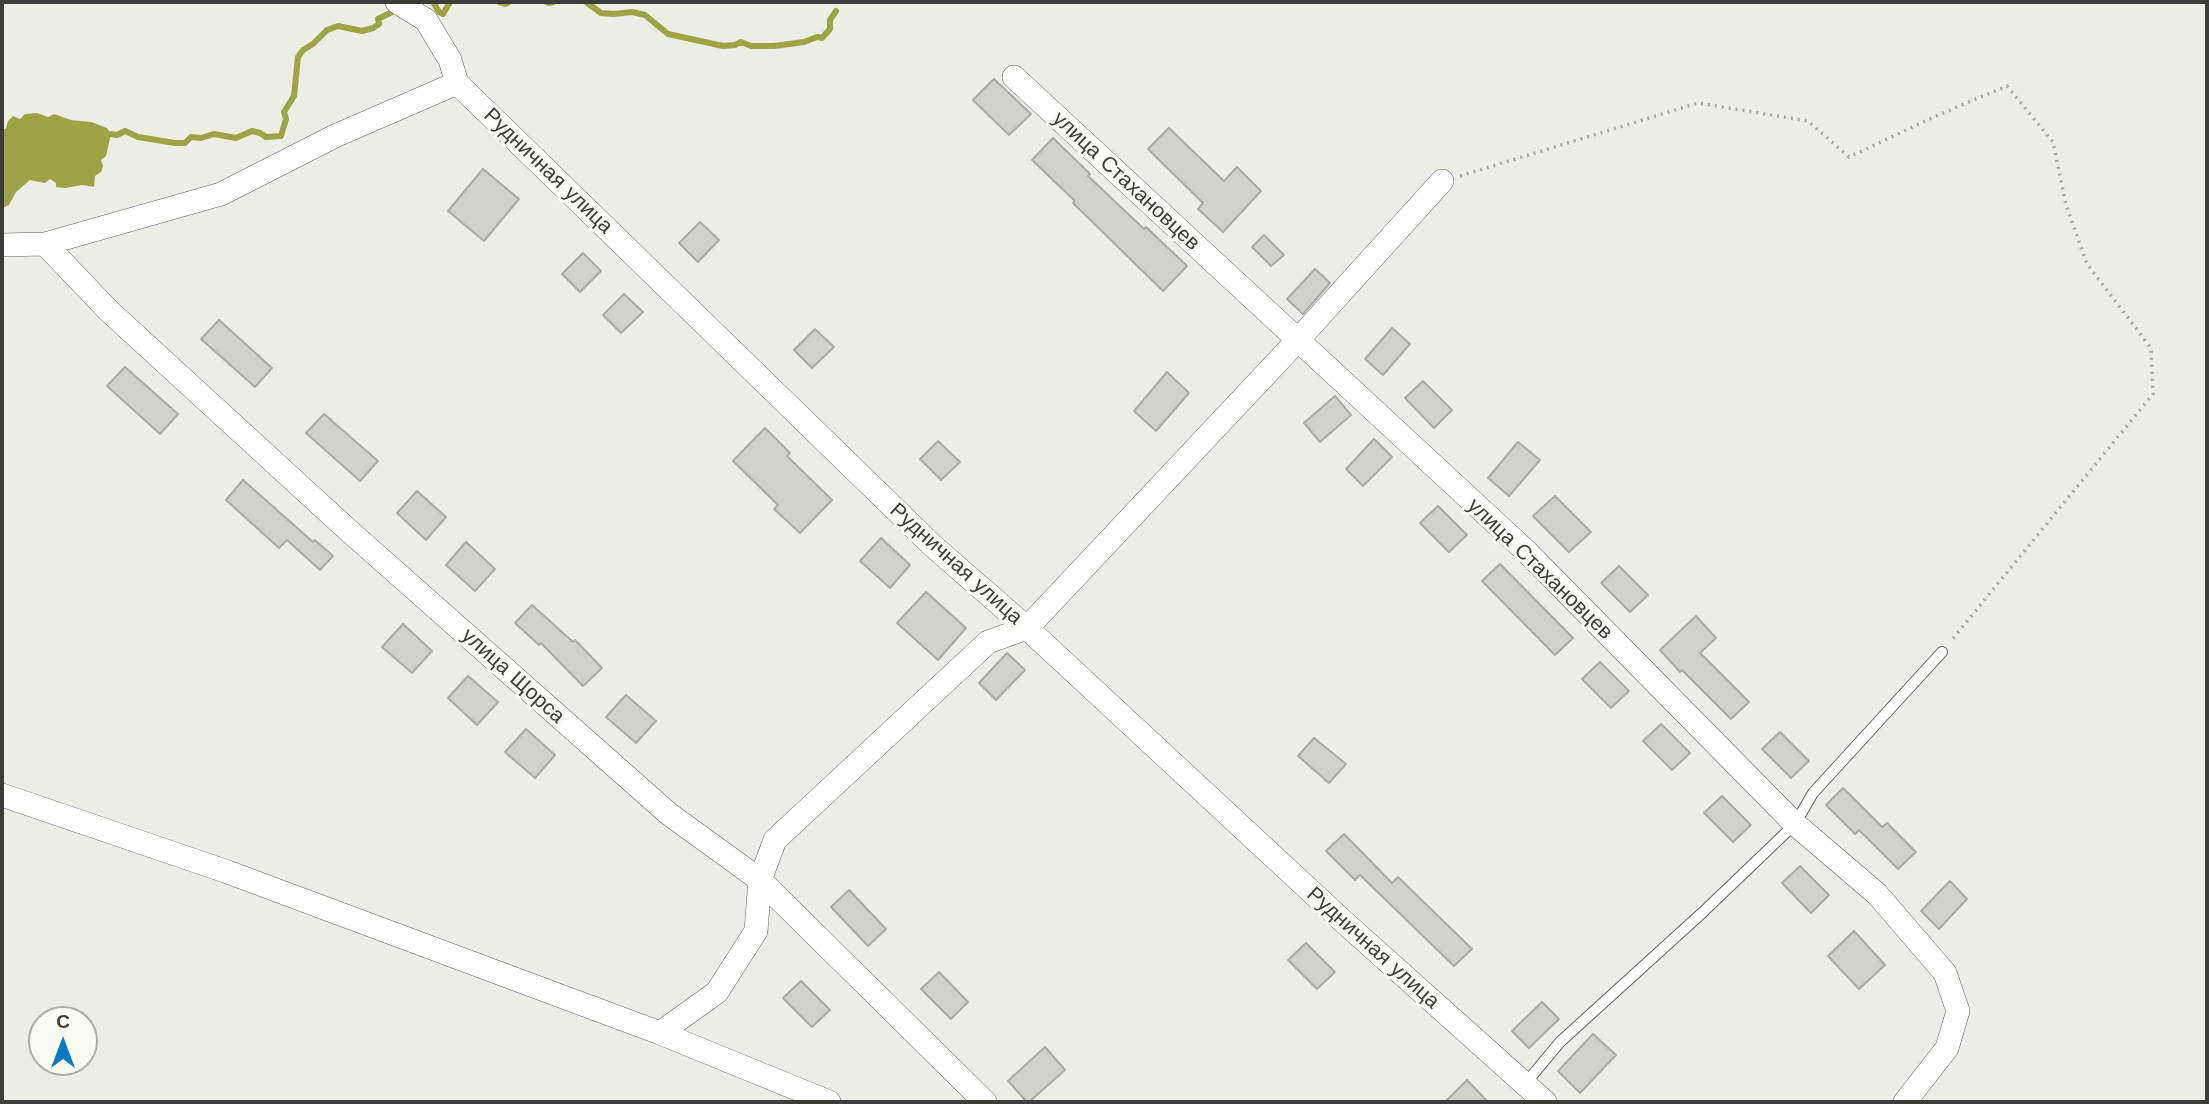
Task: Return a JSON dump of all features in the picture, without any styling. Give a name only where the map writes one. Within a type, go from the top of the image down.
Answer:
[{"type":"street","name":"Рудничная улица","points":[[397,2],[426,20],[450,60],[457,83],[933,546],[1027,628],[1314,895],[1545,1102]]},
{"type":"street","name":"улица Стахановцев","points":[[1014,77],[1527,552],[1795,824],[1877,894],[1945,973],[1958,1011],[1947,1048],[1905,1102]]},
{"type":"street","points":[[2,245],[45,244],[221,194],[335,136],[457,83]]},
{"type":"street","points":[[660,1033],[716,992],[756,931],[760,880],[775,840],[988,642],[1027,628],[1297,341],[1441,181]]},
{"type":"street","name":"улица Щорса","points":[[45,244],[109,311],[348,530],[668,814],[760,880],[985,1102]]},
{"type":"street","points":[[2,795],[225,871],[660,1033],[829,1102]]},
{"type":"lane","points":[[1524,1084],[1560,1042],[1795,824],[1813,793],[1942,652]]},
{"type":"path","points":[[1441,181],[1698,103],[1808,121],[1849,157],[2007,86],[2053,142],[2066,205],[2087,264],[2151,348],[2153,394],[1942,652]]},
{"type":"shaded area","points":[[37,113],[48,117],[54,114],[107,128],[111,134],[106,156],[101,160],[101,172],[95,176],[94,187],[82,185],[65,188],[56,187],[56,183],[50,179],[45,183],[30,180],[16,192],[9,205],[2,208],[2,131],[13,116],[20,119],[25,114]]},
{"type":"building","points":[[994,79],[1031,114],[1009,135],[973,100]]},
{"type":"building","points":[[1169,128],[1224,181],[1237,167],[1261,191],[1223,232],[1198,209],[1203,203],[1148,149]]},
{"type":"building","points":[[1053,138],[1090,174],[1088,176],[1187,266],[1163,291],[1032,160]]},
{"type":"building","points":[[483,169],[519,199],[484,241],[448,211]]},
{"type":"building","points":[[700,222],[719,240],[698,262],[679,243]]},
{"type":"building","points":[[1264,235],[1284,255],[1271,266],[1252,247]]},
{"type":"building","points":[[583,253],[601,271],[580,292],[562,274]]},
{"type":"building","points":[[1315,269],[1330,283],[1303,314],[1287,299]]},
{"type":"building","points":[[624,294],[643,312],[621,333],[603,315]]},
{"type":"building","points":[[219,320],[272,368],[255,387],[201,339]]},
{"type":"building","points":[[1392,328],[1410,344],[1383,375],[1365,359]]},
{"type":"building","points":[[815,329],[834,347],[812,368],[794,350]]},
{"type":"building","points":[[125,367],[178,414],[160,434],[107,386]]},
{"type":"building","points":[[1167,372],[1189,393],[1156,431],[1134,411]]},
{"type":"building","points":[[1423,381],[1452,410],[1434,428],[1405,398]]},
{"type":"building","points":[[1335,396],[1351,415],[1320,442],[1304,423]]},
{"type":"building","points":[[324,414],[378,461],[360,481],[306,433]]},
{"type":"building","points":[[765,428],[790,453],[787,456],[832,500],[800,533],[774,509],[778,505],[733,461]]},
{"type":"building","points":[[1374,439],[1392,457],[1363,486],[1346,469]]},
{"type":"building","points":[[938,441],[960,462],[941,480],[920,459]]},
{"type":"building","points":[[1518,442],[1540,460],[1509,496],[1488,478]]},
{"type":"building","points":[[243,480],[313,542],[315,540],[333,556],[320,570],[287,540],[279,548],[226,500]]},
{"type":"building","points":[[417,491],[446,517],[426,540],[397,513]]},
{"type":"building","points":[[1555,496],[1591,532],[1569,552],[1533,516]]},
{"type":"building","points":[[1438,506],[1467,535],[1449,552],[1420,523]]},
{"type":"building","points":[[881,538],[910,565],[890,588],[860,561]]},
{"type":"building","points":[[466,542],[495,569],[475,591],[446,565]]},
{"type":"building","points":[[1500,564],[1573,638],[1555,655],[1482,581]]},
{"type":"building","points":[[1619,566],[1648,595],[1630,612],[1601,583]]},
{"type":"building","points":[[926,592],[966,628],[938,660],[897,623]]},
{"type":"building","points":[[532,605],[573,642],[575,640],[602,668],[583,686],[541,643],[539,645],[515,623]]},
{"type":"building","points":[[1696,616],[1716,638],[1700,653],[1749,702],[1731,719],[1660,650]]},
{"type":"building","points":[[403,624],[432,651],[412,673],[382,647]]},
{"type":"building","points":[[1007,653],[1025,670],[996,700],[979,683]]},
{"type":"building","points":[[1600,662],[1629,691],[1611,708],[1582,679]]},
{"type":"building","points":[[468,676],[498,702],[477,725],[448,698]]},
{"type":"building","points":[[626,695],[656,721],[636,743],[606,717]]},
{"type":"building","points":[[1661,724],[1690,753],[1672,770],[1643,741]]},
{"type":"building","points":[[526,729],[555,755],[535,778],[505,752]]},
{"type":"building","points":[[1780,732],[1809,761],[1791,778],[1762,749]]},
{"type":"building","points":[[1314,738],[1346,764],[1329,783],[1298,756]]},
{"type":"building","points":[[1843,788],[1882,827],[1887,823],[1916,852],[1898,869],[1859,830],[1855,834],[1826,805]]},
{"type":"building","points":[[1722,796],[1751,825],[1733,842],[1704,813]]},
{"type":"building","points":[[1344,834],[1392,883],[1398,877],[1472,949],[1454,966],[1360,875],[1355,880],[1326,851]]},
{"type":"building","points":[[1800,866],[1829,895],[1811,913],[1782,883]]},
{"type":"building","points":[[1950,881],[1967,899],[1939,929],[1921,911]]},
{"type":"building","points":[[849,890],[886,929],[868,946],[831,907]]},
{"type":"building","points":[[1854,931],[1885,965],[1859,989],[1828,956]]},
{"type":"building","points":[[1306,943],[1335,972],[1317,989],[1288,960]]},
{"type":"building","points":[[939,972],[968,1002],[951,1019],[921,989]]},
{"type":"building","points":[[801,981],[830,1010],[812,1027],[783,998]]},
{"type":"building","points":[[1542,1002],[1559,1019],[1529,1048],[1512,1031]]},
{"type":"building","points":[[1593,1034],[1616,1055],[1580,1093],[1558,1071]]},
{"type":"building","points":[[1045,1047],[1065,1070],[1027,1102],[1008,1081]]},
{"type":"building","points":[[1467,1080],[1488,1102],[1445,1102]]},
{"type":"waterway","points":[[433,2],[443,14],[450,2]]},
{"type":"waterway","points":[[499,2],[509,2]]},
{"type":"waterway","points":[[546,2],[553,2]]},
{"type":"waterway","points":[[586,2],[601,13],[632,12],[645,15],[668,34],[723,46],[741,42],[751,46],[774,46],[822,38],[830,29],[830,20],[836,11]]},
{"type":"waterway","points":[[111,134],[117,135],[125,131],[138,137],[175,143],[185,143],[191,137],[201,138],[214,134],[236,138],[252,131],[266,137],[281,136],[286,119],[284,112],[294,96],[298,57],[303,50],[327,30],[338,26],[362,31],[373,28],[379,24],[378,19],[392,12],[397,6]]}]
